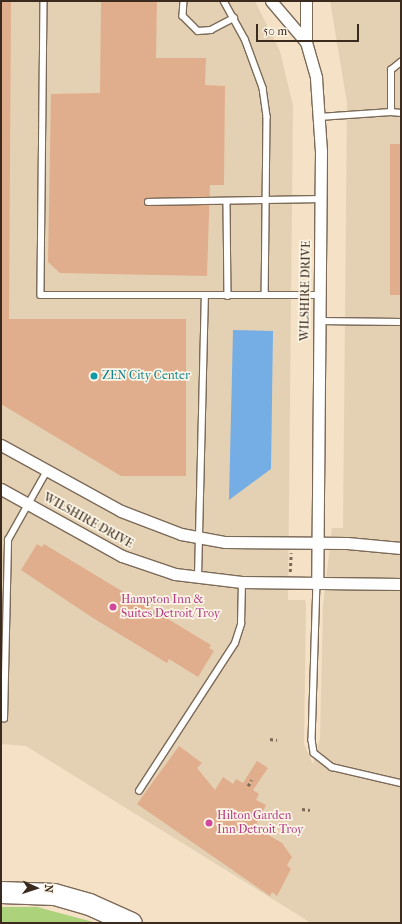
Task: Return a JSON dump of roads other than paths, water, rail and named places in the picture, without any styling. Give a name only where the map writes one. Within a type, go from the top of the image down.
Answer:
[{"type":"highway","points":[[1,892],[54,894],[89,904],[131,923]]},
{"type":"street","name":"WILSHIRE DRIVE","points":[[271,1],[306,42]]},
{"type":"street","name":"WILSHIRE DRIVE","points":[[1,489],[29,503],[122,556],[198,579],[242,582],[317,582],[316,543],[320,117],[306,42],[306,1]]},
{"type":"street","name":"WILSHIRE DRIVE","points":[[1,445],[48,468],[138,519],[199,538],[260,543],[316,543]]},
{"type":"street","points":[[316,543],[401,548]]},
{"type":"street","points":[[317,582],[401,584]]},
{"type":"lane","points":[[44,1],[41,296],[319,295]]},
{"type":"lane","points":[[184,1],[183,16],[198,31],[212,30],[234,18]]},
{"type":"lane","points":[[224,1],[257,65],[263,88],[267,198],[265,294]]},
{"type":"lane","points":[[391,112],[391,70],[401,62]]},
{"type":"lane","points":[[320,117],[401,112]]},
{"type":"lane","points":[[148,202],[227,203],[267,198],[320,199]]},
{"type":"lane","points":[[227,203],[228,296]]},
{"type":"lane","points":[[198,579],[205,296]]},
{"type":"lane","points":[[319,322],[401,322]]},
{"type":"lane","points":[[4,719],[8,540],[48,468]]},
{"type":"lane","points":[[139,791],[235,643],[241,624],[242,582]]},
{"type":"lane","points":[[317,582],[312,740],[314,753],[332,767],[401,783]]},
{"type":"water","points":[[233,330],[273,331],[271,469],[229,500]]},
{"type":"place","name":"ZEN City Center","points":[[94,376]]},
{"type":"place","name":"Hampton Inn & Suites Detroit/Troy","points":[[113,607]]},
{"type":"place","name":"Hilton Garden Inn Detroit Troy","points":[[209,823]]}]
